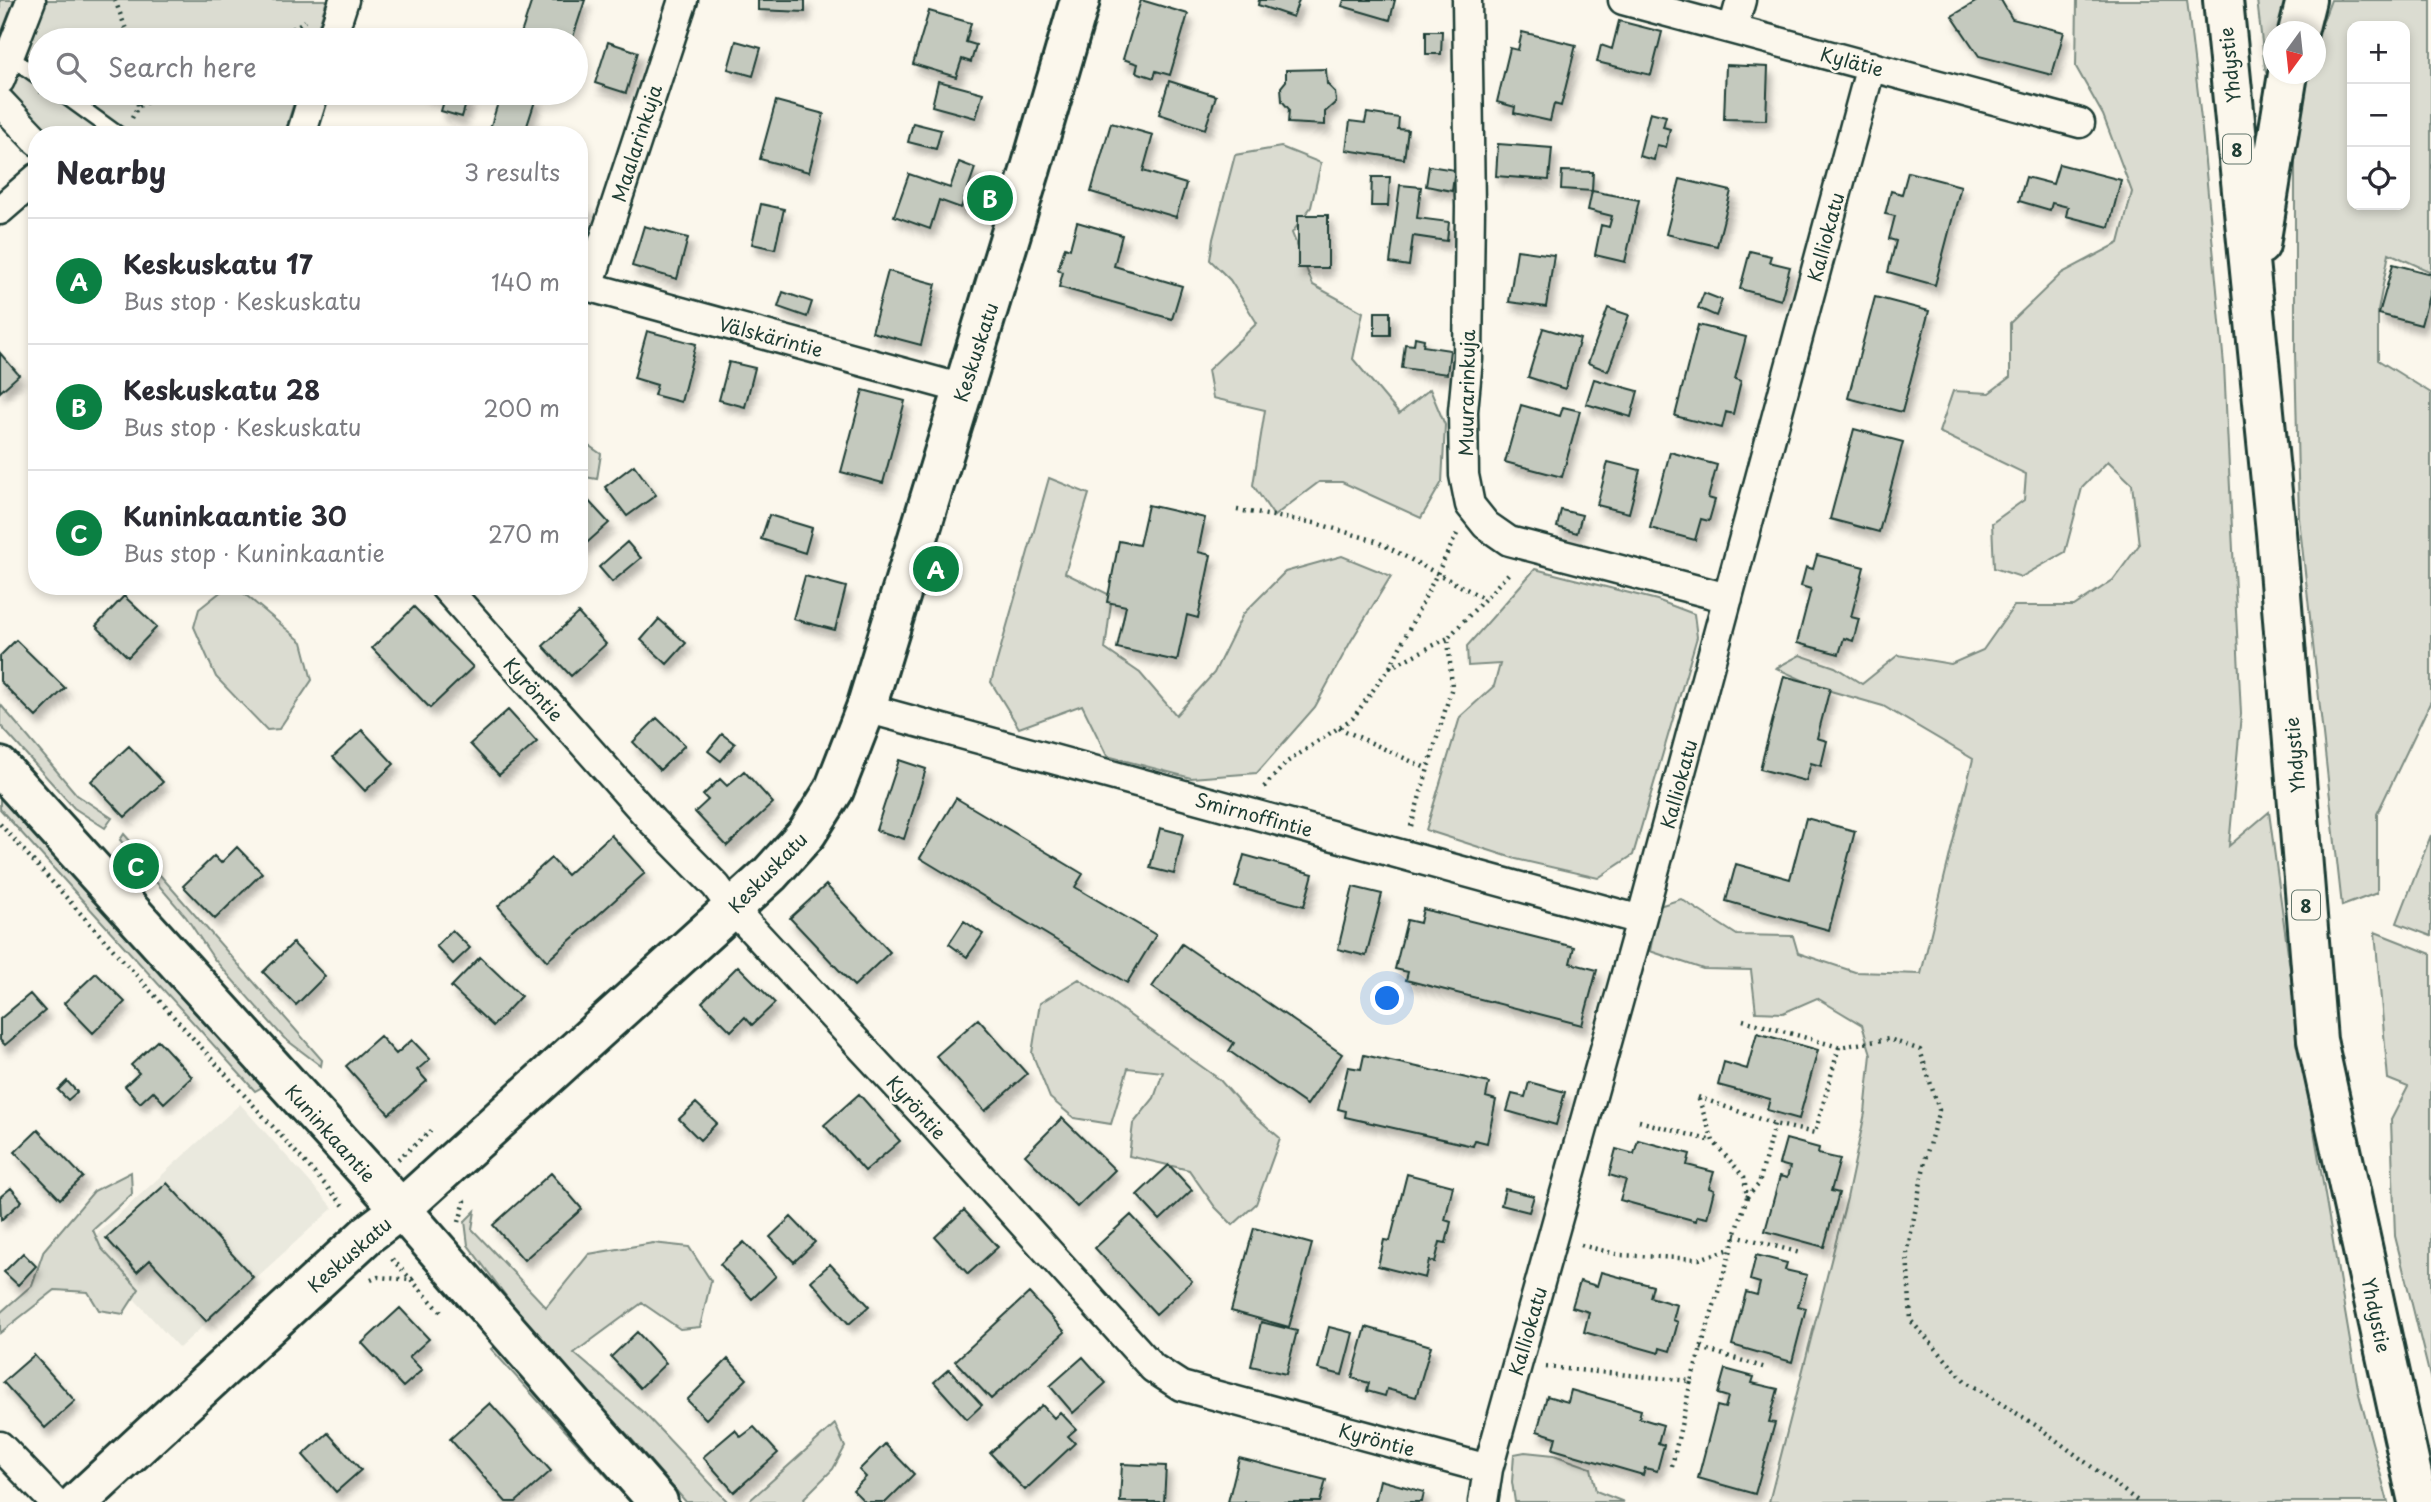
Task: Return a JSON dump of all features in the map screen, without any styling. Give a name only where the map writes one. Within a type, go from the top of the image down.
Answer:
[{"type":"main road","name":"Keskuskatu","points":[[78,1502],[368,1234],[401,1209],[770,874],[807,833],[834,790],[866,708],[962,388],[991,302],[1080,0]]},
{"type":"main road","name":"Yhdystie","points":[[2223,0],[2276,532],[2317,1040],[2418,1502]]},
{"type":"main road","points":[[2301,21],[2306,0]]},
{"type":"main road","points":[[2252,299],[2286,84]]},
{"type":"main road","name":"Kuninkaantie","points":[[0,766],[401,1209],[658,1502]]},
{"type":"street","points":[[5,69],[31,0]]},
{"type":"street","points":[[335,28],[344,0]]},
{"type":"street","name":"Maalarinkuja","points":[[588,273],[683,0]]},
{"type":"street","name":"Muurarinkuja","points":[[1467,0],[1470,207],[1468,359],[1463,411],[1464,475],[1470,505]]},
{"type":"street","name":"Kylätie","points":[[1623,0],[2080,123]]},
{"type":"street","points":[[1733,29],[1741,0]]},
{"type":"street","name":"Kalliokatu","points":[[1483,1502],[1489,1469],[1641,919],[1871,66]]},
{"type":"street","points":[[0,102],[28,132]]},
{"type":"street","points":[[304,126],[310,105]]},
{"type":"street","points":[[0,210],[28,186]]},
{"type":"street","name":"Välskärintie","points":[[588,286],[962,388]]},
{"type":"street","points":[[1470,505],[1486,525],[1509,541],[1728,598]]},
{"type":"street","name":"Kyröntie","points":[[452,595],[652,821],[716,886],[732,908],[933,1124],[1153,1368],[1181,1385],[1489,1469]]},
{"type":"street","name":"Smirnoffintie","points":[[866,708],[1641,919]]},
{"type":"street","points":[[0,1446],[54,1502]]},
{"type":"lane","points":[[5,69],[28,75]]},
{"type":"lane","points":[[78,105],[107,126]]},
{"type":"path","points":[[115,0],[126,28]]},
{"type":"path","points":[[1242,810],[1287,762],[1353,718],[1389,668],[1470,505]]},
{"type":"path","points":[[1237,510],[1315,523],[1376,541],[1485,599]]},
{"type":"path","points":[[1389,668],[1448,638],[1534,548]]},
{"type":"path","points":[[1403,854],[1452,687],[1448,638]]},
{"type":"path","points":[[1339,728],[1428,769]]},
{"type":"path","points":[[0,824],[346,1208]]},
{"type":"path","points":[[1744,1020],[1839,1047],[1889,1039],[1920,1050],[1939,1110],[1926,1156],[1907,1252],[1911,1321],[1965,1381],[2038,1426],[2139,1502]]},
{"type":"path","points":[[1747,1197],[1744,1177],[1713,1141],[1698,1097],[1774,1125],[1815,1133],[1839,1047]]},
{"type":"path","points":[[1639,1121],[1713,1141]]},
{"type":"path","points":[[1672,1466],[1691,1381],[1747,1197],[1759,1184],[1774,1125]]},
{"type":"path","points":[[1735,1235],[1800,1254]]},
{"type":"path","points":[[1553,1237],[1620,1255],[1699,1259],[1731,1249]]},
{"type":"path","points":[[1701,1348],[1766,1368]]},
{"type":"path","points":[[1518,1364],[1691,1381]]},
{"type":"shaded area","points":[[0,0],[327,0],[318,28],[28,28],[28,105],[293,105],[287,126],[43,126],[0,79]]},
{"type":"shaded area","points":[[2077,0],[2187,0],[2224,365],[2241,714],[2229,846],[2269,812],[2303,1066],[2359,1394],[2388,1502],[1769,1502],[1847,1198],[1865,1113],[1871,1054],[1862,1025],[1817,998],[1783,1013],[1756,1012],[1751,970],[1703,969],[1650,951],[1659,906],[1681,899],[1737,935],[1793,936],[1798,953],[1855,972],[1921,974],[1973,759],[1883,706],[1820,688],[1776,668],[1800,655],[1835,667],[1862,684],[1898,655],[1951,664],[1983,650],[2014,606],[2074,606],[2113,580],[2139,545],[2132,484],[2108,461],[2082,488],[2065,552],[2021,577],[1994,568],[1992,523],[2024,500],[2026,474],[1939,432],[1953,391],[1989,393],[2010,377],[2010,323],[2062,273],[2119,243],[2132,192],[2103,115],[2076,67]]},
{"type":"shaded area","points":[[2257,0],[2293,0],[2286,21],[2263,21],[2263,51]]},
{"type":"shaded area","points":[[2331,0],[2431,0],[2431,272],[2389,253],[2378,311],[2378,360],[2431,393],[2431,701],[2377,814],[2377,893],[2342,906],[2299,518],[2295,352],[2295,151],[2305,84],[2326,84],[2326,21],[2323,21]]},
{"type":"shaded area","points":[[1281,147],[1321,163],[1311,207],[1292,233],[1313,285],[1363,312],[1353,359],[1399,414],[1430,389],[1445,425],[1442,482],[1421,518],[1342,482],[1319,482],[1274,516],[1253,485],[1265,410],[1213,398],[1208,370],[1257,323],[1230,280],[1210,260],[1235,155]]},
{"type":"shaded area","points":[[588,445],[601,454],[597,479],[588,478]]},
{"type":"shaded area","points":[[1049,478],[1089,494],[1065,573],[1112,596],[1105,649],[1140,673],[1176,715],[1214,673],[1243,614],[1285,572],[1342,556],[1391,576],[1315,707],[1257,773],[1191,778],[1107,756],[1082,705],[1019,728],[991,682]]},
{"type":"shaded area","points":[[1535,569],[1657,600],[1694,614],[1697,637],[1633,855],[1598,878],[1516,859],[1426,830],[1460,717],[1494,686],[1500,664],[1468,666],[1467,646]]},
{"type":"shaded area","points":[[217,595],[246,595],[302,642],[312,680],[279,729],[267,730],[216,677],[194,627],[199,609]]},
{"type":"shaded area","points":[[0,704],[77,795],[112,818],[105,828],[74,808],[0,725]]},
{"type":"shaded area","points":[[0,794],[264,1086],[255,1091],[0,809]]},
{"type":"shaded area","points":[[124,834],[322,1060],[321,1066],[284,1038],[214,959],[186,917],[120,840]]},
{"type":"shaded area","points":[[2431,835],[2431,936],[2397,923]]},
{"type":"shaded area","points":[[2375,932],[2431,954],[2431,1381],[2395,1236],[2391,1120],[2408,1087],[2388,1079]]},
{"type":"shaded area","points":[[1079,979],[1219,1079],[1243,1106],[1280,1138],[1256,1204],[1233,1225],[1215,1207],[1189,1170],[1129,1156],[1133,1124],[1154,1098],[1163,1072],[1128,1068],[1111,1124],[1074,1118],[1050,1098],[1032,1053],[1040,1003]]},
{"type":"shaded area","points":[[240,1104],[333,1208],[179,1348],[85,1245]]},
{"type":"shaded area","points":[[131,1172],[132,1194],[93,1230],[101,1248],[139,1289],[123,1314],[99,1310],[88,1292],[55,1290],[0,1333],[0,1313],[32,1285],[44,1250],[94,1191]]},
{"type":"shaded area","points":[[475,1211],[472,1229],[546,1307],[589,1254],[653,1243],[689,1247],[711,1281],[700,1327],[680,1329],[642,1303],[574,1353],[644,1413],[728,1502],[686,1502],[627,1434],[554,1361],[468,1245],[465,1221]]},
{"type":"shaded area","points":[[495,1346],[637,1502],[630,1502],[491,1349]]},
{"type":"shaded area","points":[[835,1424],[845,1447],[833,1469],[804,1498],[805,1502],[748,1502]]},
{"type":"shaded area","points":[[1525,1452],[1554,1455],[1591,1468],[1596,1491],[1624,1502],[1515,1502],[1512,1482],[1514,1454]]},
{"type":"building","points":[[532,0],[585,0],[576,28],[523,28]]},
{"type":"building","points":[[758,0],[805,0],[805,12],[758,10]]},
{"type":"building","points":[[1141,0],[1188,14],[1170,75],[1156,71],[1154,78],[1136,72],[1138,64],[1123,59]]},
{"type":"building","points":[[1259,0],[1299,0],[1293,17],[1258,5]]},
{"type":"building","points":[[1344,0],[1395,0],[1390,20],[1342,6]]},
{"type":"building","points":[[1979,0],[2001,0],[2012,19],[2064,32],[2052,75],[1979,56],[1952,16]]},
{"type":"building","points":[[929,11],[971,23],[966,42],[976,45],[971,62],[962,59],[956,77],[913,64]]},
{"type":"building","points":[[1619,21],[1662,32],[1651,75],[1597,62],[1601,45],[1612,49]]},
{"type":"building","points":[[1426,31],[1442,31],[1441,54],[1426,54]]},
{"type":"building","points":[[1522,32],[1576,45],[1561,106],[1554,104],[1550,121],[1514,113],[1515,107],[1497,102],[1510,48],[1518,50]]},
{"type":"building","points":[[736,41],[761,48],[753,76],[728,69]]},
{"type":"building","points":[[608,42],[638,52],[626,93],[595,83]]},
{"type":"building","points":[[1726,65],[1768,67],[1766,120],[1724,119]]},
{"type":"building","points":[[1326,69],[1327,84],[1335,92],[1336,102],[1325,112],[1325,125],[1288,123],[1289,109],[1282,101],[1281,87],[1286,81],[1286,70]]},
{"type":"building","points":[[938,81],[983,93],[976,118],[932,106]]},
{"type":"building","points":[[1169,81],[1216,96],[1205,129],[1159,114]]},
{"type":"building","points":[[776,101],[824,114],[809,172],[760,159]]},
{"type":"building","points":[[443,105],[466,105],[462,117],[441,111]]},
{"type":"building","points":[[497,105],[534,105],[527,126],[491,126]]},
{"type":"building","points":[[1650,112],[1666,116],[1663,127],[1670,129],[1666,147],[1657,145],[1654,160],[1639,156]]},
{"type":"building","points":[[1367,113],[1399,118],[1398,129],[1408,130],[1404,159],[1346,150],[1350,121],[1365,123]]},
{"type":"building","points":[[913,123],[941,130],[936,149],[908,142]]},
{"type":"building","points":[[1111,123],[1153,135],[1143,171],[1186,184],[1176,217],[1091,192]]},
{"type":"building","points":[[1498,144],[1552,148],[1549,180],[1496,176]]},
{"type":"building","points":[[959,162],[975,168],[961,208],[939,200],[930,229],[894,216],[909,174],[950,188]]},
{"type":"building","points":[[2059,164],[2121,180],[2109,227],[2066,216],[2068,207],[2052,203],[2050,210],[2019,201],[2026,177],[2053,184]]},
{"type":"building","points":[[1429,166],[1455,170],[1452,191],[1426,186]]},
{"type":"building","points":[[1562,171],[1593,172],[1592,191],[1561,189]]},
{"type":"building","points":[[1908,172],[1961,186],[1935,285],[1888,272],[1896,241],[1889,239],[1895,216],[1885,214],[1891,191],[1902,194]]},
{"type":"building","points":[[1372,177],[1390,177],[1388,206],[1371,206]]},
{"type":"building","points":[[1680,179],[1731,191],[1717,246],[1666,234]]},
{"type":"building","points":[[1400,185],[1421,187],[1417,218],[1449,222],[1447,241],[1413,236],[1409,266],[1390,263]]},
{"type":"building","points":[[1592,191],[1639,200],[1625,262],[1595,255],[1601,225],[1609,227],[1612,216],[1588,210]]},
{"type":"building","points":[[761,204],[784,209],[775,249],[752,244]]},
{"type":"building","points":[[1298,215],[1328,215],[1328,268],[1298,268]]},
{"type":"building","points":[[1077,222],[1122,235],[1114,266],[1182,286],[1172,319],[1059,287],[1063,272],[1058,270],[1065,247],[1070,249]]},
{"type":"building","points":[[644,226],[688,238],[677,279],[632,266]]},
{"type":"building","points":[[1517,250],[1554,255],[1546,307],[1509,302]]},
{"type":"building","points":[[1750,251],[1771,256],[1769,262],[1790,267],[1781,300],[1740,289]]},
{"type":"building","points":[[2393,264],[2431,274],[2431,288],[2421,325],[2379,314]]},
{"type":"building","points":[[888,271],[936,284],[921,345],[872,332]]},
{"type":"building","points":[[783,292],[812,302],[807,317],[778,307]]},
{"type":"building","points":[[1704,293],[1722,300],[1716,316],[1698,308]]},
{"type":"building","points":[[1875,297],[1929,311],[1902,412],[1848,398]]},
{"type":"building","points":[[1608,308],[1629,315],[1608,371],[1588,363]]},
{"type":"building","points":[[1375,312],[1390,312],[1390,335],[1375,335]]},
{"type":"building","points":[[1698,325],[1746,337],[1735,379],[1741,381],[1733,414],[1726,412],[1722,428],[1675,416]]},
{"type":"building","points":[[1543,328],[1580,339],[1565,389],[1528,377]]},
{"type":"building","points":[[647,331],[696,344],[681,402],[654,395],[657,385],[634,378]]},
{"type":"building","points":[[1415,337],[1424,339],[1423,346],[1450,350],[1447,374],[1402,368],[1405,344],[1414,345]]},
{"type":"building","points":[[0,353],[19,375],[0,392]]},
{"type":"building","points":[[729,362],[755,368],[745,407],[719,400]]},
{"type":"building","points":[[1594,379],[1638,391],[1631,417],[1586,404]]},
{"type":"building","points":[[863,390],[905,401],[883,483],[841,472]]},
{"type":"building","points":[[1521,405],[1560,416],[1563,407],[1580,411],[1562,477],[1505,462]]},
{"type":"building","points":[[1854,429],[1903,442],[1879,532],[1830,519]]},
{"type":"building","points":[[1670,452],[1717,465],[1708,498],[1715,500],[1709,521],[1701,519],[1695,540],[1650,528]]},
{"type":"building","points":[[1608,462],[1640,470],[1629,513],[1597,505]]},
{"type":"building","points":[[634,465],[656,495],[627,516],[605,487]]},
{"type":"building","points":[[588,500],[609,523],[588,542]]},
{"type":"building","points":[[1148,505],[1205,518],[1198,552],[1211,555],[1198,618],[1187,615],[1177,661],[1117,648],[1126,606],[1107,602],[1119,541],[1139,545]]},
{"type":"building","points":[[1561,510],[1582,515],[1577,533],[1557,527]]},
{"type":"building","points":[[769,515],[812,528],[805,553],[761,539]]},
{"type":"building","points":[[627,542],[641,558],[612,582],[599,567]]},
{"type":"building","points":[[1817,555],[1864,567],[1851,617],[1859,619],[1853,641],[1844,638],[1839,654],[1797,643],[1811,589],[1801,586],[1806,567],[1813,569]]},
{"type":"building","points":[[805,576],[846,587],[835,630],[793,619]]},
{"type":"building","points":[[124,596],[157,627],[128,657],[96,626]]},
{"type":"building","points":[[414,607],[473,667],[430,708],[372,648]]},
{"type":"building","points":[[578,613],[606,644],[571,676],[543,646]]},
{"type":"building","points":[[659,619],[686,643],[667,664],[641,640]]},
{"type":"building","points":[[16,640],[65,688],[36,717],[0,681],[0,656]]},
{"type":"building","points":[[1784,676],[1830,688],[1817,738],[1827,741],[1821,766],[1811,763],[1806,781],[1760,769]]},
{"type":"building","points":[[508,710],[537,742],[499,775],[470,744]]},
{"type":"building","points":[[657,718],[685,745],[660,770],[633,742]]},
{"type":"building","points":[[362,730],[394,764],[365,791],[333,757]]},
{"type":"building","points":[[722,734],[735,744],[721,761],[708,751]]},
{"type":"building","points":[[129,746],[163,782],[125,817],[91,781]]},
{"type":"building","points":[[899,760],[926,769],[904,839],[876,830]]},
{"type":"building","points":[[744,771],[773,803],[727,846],[695,812],[708,800],[703,795],[720,779],[727,786]]},
{"type":"building","points":[[956,798],[1083,874],[1075,887],[1156,935],[1127,983],[920,858]]},
{"type":"building","points":[[1806,818],[1855,831],[1829,930],[1726,901],[1736,864],[1790,879]]},
{"type":"building","points":[[1160,828],[1183,834],[1174,874],[1150,868]]},
{"type":"building","points":[[611,835],[645,873],[547,961],[498,906],[551,858],[567,875]]},
{"type":"building","points":[[237,847],[262,873],[215,919],[183,886],[214,856],[221,863]]},
{"type":"building","points":[[1244,855],[1313,874],[1304,906],[1235,887]]},
{"type":"building","points":[[826,885],[890,952],[854,986],[790,918]]},
{"type":"building","points":[[1353,887],[1382,894],[1366,956],[1338,949]]},
{"type":"building","points":[[1423,909],[1574,947],[1570,963],[1597,970],[1582,1025],[1406,980],[1408,972],[1395,969],[1407,920],[1420,923]]},
{"type":"building","points":[[964,921],[983,934],[967,957],[949,944]]},
{"type":"building","points":[[452,930],[470,948],[453,964],[436,946]]},
{"type":"building","points":[[293,943],[325,976],[296,1005],[263,972]]},
{"type":"building","points":[[1182,944],[1342,1054],[1307,1105],[1229,1051],[1234,1043],[1152,987]]},
{"type":"building","points":[[480,957],[521,996],[493,1026],[451,987]]},
{"type":"building","points":[[738,966],[775,1003],[752,1025],[745,1017],[731,1031],[702,1002]]},
{"type":"building","points":[[96,973],[125,1002],[93,1033],[64,1003]]},
{"type":"building","points":[[30,994],[45,1011],[5,1045],[0,1040],[0,1019]]},
{"type":"building","points":[[978,1019],[1027,1074],[985,1111],[936,1056]]},
{"type":"building","points":[[1757,1033],[1818,1050],[1799,1119],[1767,1110],[1770,1099],[1718,1085],[1724,1062],[1747,1069]]},
{"type":"building","points":[[380,1036],[396,1054],[412,1040],[430,1059],[417,1070],[427,1081],[389,1114],[346,1066]]},
{"type":"building","points":[[158,1040],[192,1077],[164,1103],[153,1091],[140,1103],[125,1086],[139,1073],[131,1065]]},
{"type":"building","points":[[1364,1055],[1489,1083],[1486,1097],[1496,1100],[1487,1143],[1475,1140],[1473,1146],[1345,1117],[1346,1111],[1338,1109],[1348,1067],[1361,1069]]},
{"type":"building","points":[[67,1081],[77,1092],[68,1100],[58,1090]]},
{"type":"building","points":[[1529,1082],[1565,1092],[1556,1125],[1507,1111],[1512,1094],[1525,1097]]},
{"type":"building","points":[[859,1094],[900,1141],[865,1171],[824,1125]]},
{"type":"building","points":[[696,1103],[717,1123],[700,1140],[679,1119]]},
{"type":"building","points":[[1062,1118],[1115,1170],[1077,1207],[1025,1155]]},
{"type":"building","points":[[38,1130],[83,1177],[60,1199],[15,1152]]},
{"type":"building","points":[[1786,1139],[1819,1148],[1818,1154],[1840,1159],[1831,1191],[1839,1193],[1824,1247],[1765,1231],[1780,1176],[1787,1178],[1790,1167],[1779,1164]]},
{"type":"building","points":[[1638,1140],[1690,1154],[1687,1165],[1714,1172],[1709,1188],[1714,1190],[1707,1218],[1697,1216],[1696,1221],[1620,1200],[1626,1180],[1609,1175],[1616,1149],[1634,1154]]},
{"type":"building","points":[[1169,1165],[1192,1190],[1160,1220],[1137,1195]]},
{"type":"building","points":[[551,1173],[582,1209],[524,1260],[493,1225]]},
{"type":"building","points":[[1407,1174],[1453,1186],[1445,1220],[1451,1222],[1446,1243],[1440,1242],[1435,1262],[1429,1261],[1425,1278],[1378,1266],[1384,1240],[1390,1241]]},
{"type":"building","points":[[167,1183],[253,1277],[206,1321],[150,1260],[137,1272],[106,1238]]},
{"type":"building","points":[[11,1188],[22,1201],[1,1220],[0,1197]]},
{"type":"building","points":[[1505,1189],[1534,1196],[1529,1212],[1501,1205]]},
{"type":"building","points":[[964,1210],[998,1247],[968,1274],[935,1237]]},
{"type":"building","points":[[1131,1215],[1192,1281],[1156,1314],[1095,1248]]},
{"type":"building","points":[[791,1217],[815,1242],[794,1262],[770,1237]]},
{"type":"building","points":[[1254,1228],[1312,1244],[1289,1327],[1231,1311]]},
{"type":"building","points":[[744,1242],[776,1276],[752,1299],[720,1264]]},
{"type":"building","points":[[23,1253],[36,1266],[18,1285],[4,1272]]},
{"type":"building","points":[[1756,1255],[1787,1263],[1785,1270],[1807,1275],[1798,1306],[1806,1308],[1792,1362],[1732,1345],[1746,1292],[1757,1295],[1760,1283],[1750,1280]]},
{"type":"building","points":[[830,1264],[869,1306],[849,1324],[811,1281]]},
{"type":"building","points":[[1601,1272],[1653,1286],[1650,1297],[1677,1305],[1673,1320],[1678,1322],[1670,1351],[1660,1348],[1659,1353],[1584,1332],[1589,1312],[1572,1307],[1580,1281],[1597,1286]]},
{"type":"building","points":[[1029,1293],[1065,1332],[991,1399],[955,1361]]},
{"type":"building","points":[[400,1308],[429,1339],[409,1357],[422,1370],[403,1387],[362,1343]]},
{"type":"building","points":[[1261,1322],[1297,1331],[1286,1374],[1251,1366]]},
{"type":"building","points":[[1329,1327],[1353,1333],[1342,1375],[1318,1369]]},
{"type":"building","points":[[1366,1327],[1431,1346],[1416,1397],[1387,1389],[1385,1396],[1367,1391],[1369,1383],[1352,1378]]},
{"type":"building","points":[[637,1332],[666,1363],[640,1388],[611,1357]]},
{"type":"building","points":[[34,1355],[75,1401],[45,1428],[3,1382]]},
{"type":"building","points":[[1083,1357],[1106,1383],[1073,1413],[1050,1386]]},
{"type":"building","points":[[728,1359],[747,1379],[706,1419],[687,1400]]},
{"type":"building","points":[[949,1369],[982,1405],[967,1419],[934,1382]]},
{"type":"building","points":[[1725,1369],[1754,1377],[1752,1383],[1778,1389],[1769,1422],[1775,1423],[1755,1494],[1698,1478],[1717,1406],[1725,1408],[1728,1397],[1718,1394]]},
{"type":"building","points":[[1571,1390],[1641,1410],[1639,1418],[1663,1425],[1658,1443],[1664,1445],[1657,1471],[1645,1468],[1643,1475],[1553,1449],[1556,1437],[1537,1431],[1547,1396],[1568,1402]]},
{"type":"building","points":[[490,1403],[551,1471],[516,1502],[506,1502],[450,1439]]},
{"type":"building","points":[[1042,1405],[1054,1418],[1060,1412],[1076,1429],[1068,1436],[1075,1443],[1025,1490],[990,1453]]},
{"type":"building","points":[[754,1427],[778,1453],[734,1492],[703,1457],[735,1430],[741,1437]]},
{"type":"building","points":[[328,1433],[361,1470],[336,1492],[303,1455]]},
{"type":"building","points":[[885,1444],[914,1474],[886,1502],[865,1502],[853,1490],[866,1477],[859,1470]]},
{"type":"building","points":[[1239,1458],[1326,1480],[1320,1502],[1228,1502]]},
{"type":"building","points":[[1122,1464],[1166,1466],[1164,1502],[1120,1502]]},
{"type":"building","points":[[1380,1480],[1424,1492],[1422,1502],[1375,1502]]},
{"type":"place","name":"Keskuskatu 28","points":[[990,198]]},
{"type":"place","name":"Keskuskatu 17","points":[[936,569]]},
{"type":"place","name":"Kuninkaantie 30","points":[[136,866]]}]
